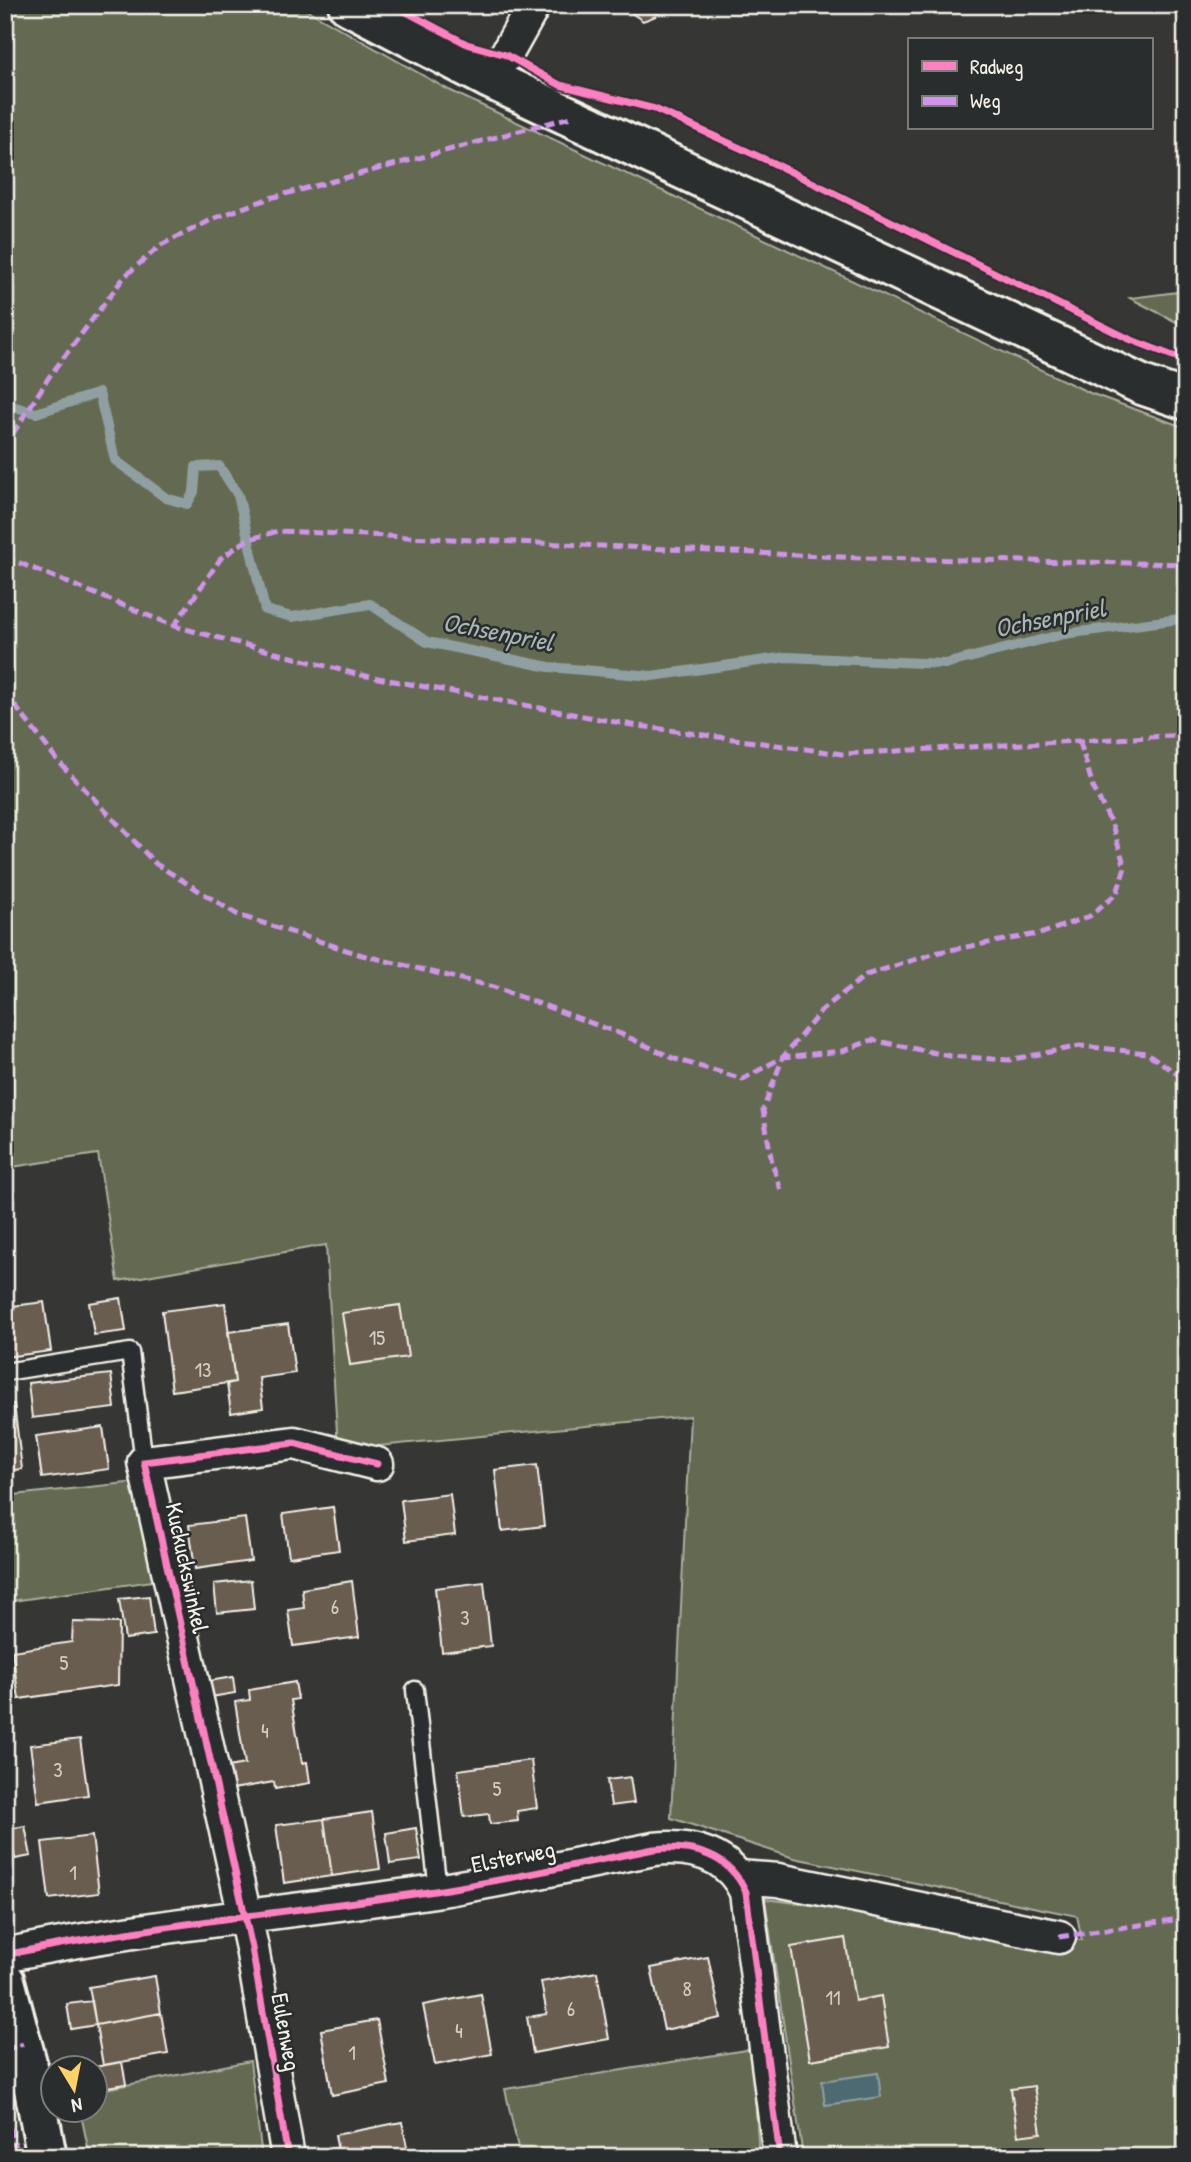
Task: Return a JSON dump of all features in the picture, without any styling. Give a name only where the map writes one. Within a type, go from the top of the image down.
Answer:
[{"type":"street","points":[[348,5],[488,78],[1142,385],[1186,400]]},
{"type":"street","points":[[488,78],[506,55],[534,5]]},
{"type":"street","points":[[144,1462],[294,1443],[377,1464]]},
{"type":"street","name":"Kuckuckswinkel","points":[[144,1462],[243,1914]]},
{"type":"street","name":"Elsterweg","points":[[5,1955],[70,1941],[243,1914],[438,1890],[679,1847],[702,1850],[739,1877]]},
{"type":"street","points":[[780,2157],[751,1919],[739,1877],[778,1880],[1059,1937]]},
{"type":"street","name":"Eulenweg","points":[[243,1914],[288,2157]]},
{"type":"street","points":[[5,1981],[41,2088],[47,2157]]},
{"type":"lane","points":[[5,1372],[130,1352],[144,1462]]},
{"type":"lane","points":[[415,1690],[438,1890]]},
{"type":"green space","points":[[5,5],[298,5],[449,90],[1090,393],[1186,428],[1186,2157],[803,2157],[765,1899],[1082,1940],[1077,1916],[794,1858],[671,1818],[690,1416],[338,1450],[326,1245],[118,1281],[98,1154],[5,1168]]},
{"type":"green space","points":[[1186,291],[1186,327],[1130,298]]},
{"type":"green space","points":[[136,1482],[153,1581],[5,1602],[5,1496]]},
{"type":"green space","points":[[752,2049],[759,2157],[520,2157],[505,2089]]},
{"type":"green space","points":[[250,2061],[262,2157],[90,2157],[83,2124],[108,2124],[108,2088]]},
{"type":"water","points":[[878,2073],[881,2097],[825,2105],[822,2081]]},
{"type":"building","points":[[620,5],[663,5],[656,16],[643,21]]},
{"type":"building","points":[[121,1298],[126,1331],[94,1335],[89,1303]]},
{"type":"building","points":[[44,1302],[51,1351],[5,1357],[5,1307]]},
{"type":"building","points":[[225,1303],[235,1382],[172,1391],[162,1311]]},
{"type":"building","points":[[400,1305],[408,1357],[350,1365],[342,1313]]},
{"type":"building","points":[[288,1324],[295,1373],[259,1378],[263,1408],[231,1413],[227,1384],[235,1382],[228,1332]]},
{"type":"building","points":[[111,1374],[115,1408],[32,1418],[28,1383]]},
{"type":"building","points":[[14,1404],[22,1469],[5,1471],[5,1405]]},
{"type":"building","points":[[103,1427],[109,1469],[42,1478],[36,1436]]},
{"type":"building","points":[[537,1465],[544,1526],[502,1531],[495,1470]]},
{"type":"building","points":[[450,1494],[455,1535],[406,1541],[401,1500]]},
{"type":"building","points":[[333,1507],[339,1550],[289,1557],[283,1514]]},
{"type":"building","points":[[245,1518],[251,1561],[195,1569],[189,1525]]},
{"type":"building","points":[[251,1580],[254,1609],[217,1613],[214,1584]]},
{"type":"building","points":[[352,1581],[359,1637],[293,1646],[288,1610],[304,1608],[302,1589]]},
{"type":"building","points":[[484,1582],[491,1646],[442,1652],[435,1588]]},
{"type":"building","points":[[149,1596],[154,1635],[125,1639],[119,1599]]},
{"type":"building","points":[[73,1622],[119,1623],[118,1685],[19,1699],[12,1651],[72,1642]]},
{"type":"building","points":[[233,1677],[235,1693],[211,1697],[209,1681]]},
{"type":"building","points":[[295,1682],[298,1699],[291,1700],[302,1763],[307,1762],[310,1783],[275,1789],[274,1782],[232,1789],[228,1767],[245,1764],[235,1702],[250,1700],[249,1690]]},
{"type":"building","points":[[80,1739],[88,1795],[38,1802],[30,1745]]},
{"type":"building","points":[[531,1760],[537,1808],[517,1811],[518,1821],[490,1824],[489,1814],[464,1817],[458,1770]]},
{"type":"building","points":[[630,1777],[634,1803],[611,1806],[607,1780]]},
{"type":"building","points":[[372,1812],[380,1869],[332,1876],[324,1819]]},
{"type":"building","points":[[324,1819],[332,1876],[284,1883],[276,1825]]},
{"type":"building","points":[[25,1826],[31,1856],[15,1859],[9,1829]]},
{"type":"building","points":[[416,1828],[421,1860],[390,1864],[386,1833]]},
{"type":"building","points":[[92,1836],[99,1893],[49,1899],[42,1842]]},
{"type":"building","points":[[845,1938],[855,2001],[881,1996],[889,2047],[810,2060],[791,1947]]},
{"type":"building","points":[[708,1957],[721,2018],[664,2030],[651,1968]]},
{"type":"building","points":[[597,1972],[609,2039],[533,2053],[527,2017],[547,2014],[541,1982]]},
{"type":"building","points":[[155,1976],[161,2013],[96,2025],[89,1987]]},
{"type":"building","points":[[481,1994],[492,2054],[435,2065],[423,2005]]},
{"type":"building","points":[[92,2001],[96,2025],[71,2029],[67,2004]]},
{"type":"building","points":[[161,2013],[168,2054],[108,2064],[108,2054],[101,2054],[96,2025]]},
{"type":"building","points":[[377,2020],[389,2084],[332,2095],[321,2030]]},
{"type":"building","points":[[122,2062],[126,2084],[108,2087],[108,2065]]},
{"type":"building","points":[[1034,2086],[1041,2133],[1018,2136],[1011,2089]]},
{"type":"building","points":[[402,2122],[409,2157],[339,2157],[335,2135]]},
{"type":"waterway","name":"Ochsenpriel","points":[[5,404],[36,413],[99,393],[115,460],[166,498],[187,504],[194,492],[196,467],[219,466],[238,495],[265,610],[292,617],[370,604],[427,642],[549,667],[652,676],[787,657],[945,664],[1064,634],[1180,619],[1186,635]]},
{"type":"marked path","points":[[5,446],[49,377],[125,276],[161,245],[215,218],[270,198],[571,117]]},
{"type":"marked path","points":[[174,626],[221,558],[247,540],[278,531],[863,558],[1186,564]]},
{"type":"marked path","points":[[5,557],[174,626],[356,674],[632,725],[842,754],[1186,735]]},
{"type":"marked path","points":[[5,693],[58,761],[156,864],[238,915],[362,955],[494,987],[621,1034],[675,1059],[743,1079],[783,1057],[843,1051],[872,1040],[950,1056],[1009,1060],[1080,1046],[1147,1053],[1186,1080]]},
{"type":"marked path","points":[[781,1190],[772,1163],[763,1110],[783,1057],[822,1010],[866,975],[939,952],[1043,933],[1090,916],[1117,893],[1125,867],[1112,825],[1093,787],[1080,742]]},
{"type":"marked path","points":[[1059,1937],[1186,1918]]},
{"type":"marked path","points":[[5,2050],[23,2044]]},
{"type":"marked path","points":[[5,2113],[19,2157]]},
{"type":"cycle path","points":[[393,5],[467,44],[506,55],[560,85],[655,109],[773,163],[1129,339],[1186,361]]},
{"type":"cycle path","points":[[288,2157],[252,1948],[144,1462],[294,1443],[377,1464]]},
{"type":"cycle path","points":[[5,1955],[166,1927],[462,1887],[654,1849],[695,1851],[708,1855],[730,1869],[746,1892],[780,2157]]}]
